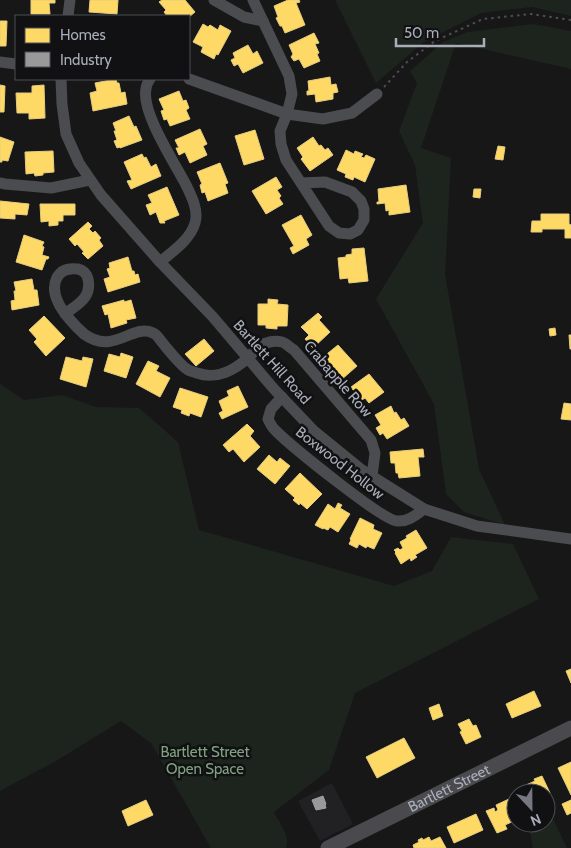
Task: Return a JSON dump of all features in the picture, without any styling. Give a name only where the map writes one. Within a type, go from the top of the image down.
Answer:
[{"type":"main road","name":"Bartlett Street","points":[[328,848],[571,728]]},
{"type":"street","points":[[68,15],[70,0]]},
{"type":"street","points":[[214,0],[244,17],[263,21]]},
{"type":"street","points":[[253,0],[289,76],[292,94],[280,131],[281,144],[286,160],[329,226],[339,233],[350,234],[358,230],[364,220],[364,209],[361,201],[352,192],[325,182],[301,183]]},
{"type":"street","points":[[0,62],[15,64]]},
{"type":"street","points":[[190,78],[287,114],[323,119],[352,113],[377,94]]},
{"type":"street","name":"Bartlett Hill Road","points":[[61,80],[66,134],[79,163],[90,180],[160,262],[212,317],[314,432],[362,470],[424,509],[476,526],[571,539]]},
{"type":"street","points":[[150,80],[145,90],[150,118],[191,195],[196,209],[196,222],[188,236],[160,262]]},
{"type":"street","points":[[0,183],[50,188],[90,180]]},
{"type":"street","name":"Crabapple Row","points":[[65,314],[84,333],[98,341],[110,342],[143,331],[154,333],[186,369],[199,374],[216,375],[233,369],[260,346],[270,342],[283,342],[294,350],[371,440],[376,453],[372,476]]},
{"type":"street","name":"Boxwood Hollow","points":[[282,397],[271,409],[268,418],[274,430],[299,451],[374,510],[396,521],[413,518],[424,509]]},
{"type":"path","points":[[377,94],[407,62],[435,41],[483,19],[531,14],[571,20]]},
{"type":"shaded area","points":[[332,783],[353,824],[320,841],[298,801]]},
{"type":"green space","points":[[335,0],[571,0],[571,16],[532,7],[481,13],[424,42],[376,83]]},
{"type":"green space","points":[[533,24],[571,31],[571,69],[456,43],[421,148],[451,158],[445,274],[479,469],[505,525],[464,512],[446,494],[434,404],[376,299],[423,223],[415,165],[399,131],[417,83],[410,71],[443,42],[468,32]]},
{"type":"green space","name":"Bartlett Street Open Space","points":[[0,384],[24,400],[62,395],[96,407],[139,408],[178,442],[199,530],[394,586],[432,571],[451,537],[513,544],[539,599],[355,693],[329,770],[274,812],[286,834],[286,848],[211,848],[151,743],[121,721],[56,761],[0,791]]},
{"type":"green space","points":[[556,825],[567,848],[533,848],[530,833],[556,833]]},
{"type":"building: Homes","points":[[31,0],[55,0],[55,3],[49,3],[50,14],[31,14]]},
{"type":"building: Homes","points":[[90,0],[118,0],[117,14],[89,12]]},
{"type":"building: Homes","points":[[162,0],[185,0],[195,12],[190,16],[166,15],[164,12],[166,10],[159,2]]},
{"type":"building: Homes","points":[[288,0],[299,0],[300,2],[296,3],[305,25],[285,33],[276,18],[278,17],[274,6]]},
{"type":"building: Homes","points":[[0,21],[7,21],[6,46],[0,46]]},
{"type":"building: Homes","points":[[203,24],[208,27],[210,25],[218,30],[220,25],[231,31],[214,59],[201,52],[203,47],[193,42]]},
{"type":"building: Homes","points":[[314,33],[319,43],[315,44],[320,61],[304,68],[299,59],[294,61],[291,57],[293,54],[289,45]]},
{"type":"building: Homes","points":[[248,45],[253,54],[257,51],[263,63],[243,73],[238,64],[234,66],[231,60],[235,58],[233,53]]},
{"type":"building: Homes","points":[[330,77],[331,85],[336,84],[338,92],[333,93],[333,99],[316,102],[315,94],[307,95],[307,91],[309,91],[308,81]]},
{"type":"building: Homes","points":[[116,80],[119,83],[121,93],[125,92],[127,104],[93,111],[90,93],[97,91],[95,83]]},
{"type":"building: Homes","points":[[0,85],[5,86],[4,112],[0,112]]},
{"type":"building: Homes","points":[[44,85],[45,118],[29,119],[29,113],[17,113],[16,93],[32,93],[32,86]]},
{"type":"building: Homes","points":[[179,91],[183,101],[186,100],[189,108],[186,110],[190,119],[170,126],[167,119],[164,120],[161,111],[164,110],[159,99]]},
{"type":"building: Homes","points":[[129,116],[142,140],[117,148],[114,141],[117,140],[113,123]]},
{"type":"building: Homes","points":[[200,129],[207,144],[203,146],[207,155],[190,163],[185,152],[179,155],[176,148],[179,148],[175,140]]},
{"type":"building: Homes","points":[[255,130],[264,159],[244,165],[235,136]]},
{"type":"building: Homes","points":[[0,137],[14,142],[8,161],[2,160],[0,162]]},
{"type":"building: Homes","points":[[313,137],[319,146],[321,145],[325,150],[328,148],[333,155],[310,171],[301,159],[303,157],[297,148]]},
{"type":"building: Homes","points":[[498,146],[505,147],[503,160],[495,159]]},
{"type":"building: Homes","points":[[346,150],[354,154],[355,151],[363,154],[361,157],[364,158],[366,155],[375,159],[365,182],[354,177],[353,180],[345,177],[346,174],[337,170]]},
{"type":"building: Homes","points":[[53,151],[54,172],[35,176],[34,173],[26,174],[25,152]]},
{"type":"building: Homes","points":[[142,154],[144,158],[146,157],[151,167],[156,164],[161,176],[131,189],[127,181],[132,180],[124,162]]},
{"type":"building: Homes","points":[[220,163],[228,183],[225,184],[228,193],[208,201],[205,192],[202,193],[200,185],[202,184],[197,172]]},
{"type":"building: Homes","points":[[276,177],[282,187],[277,190],[283,204],[266,214],[252,191]]},
{"type":"building: Homes","points":[[406,185],[410,212],[389,215],[389,210],[386,211],[385,203],[377,204],[379,202],[378,189]]},
{"type":"building: Homes","points":[[167,187],[179,215],[164,221],[165,223],[160,223],[156,212],[150,215],[146,205],[152,203],[148,195]]},
{"type":"building: Homes","points":[[474,189],[481,189],[480,198],[473,197]]},
{"type":"building: Homes","points":[[0,201],[29,204],[27,215],[15,214],[15,219],[0,218]]},
{"type":"building: Homes","points":[[40,204],[75,204],[75,215],[63,215],[63,221],[58,221],[58,225],[49,226],[49,221],[41,222]]},
{"type":"building: Homes","points":[[541,214],[569,214],[571,238],[565,238],[565,229],[542,229],[542,232],[531,232],[532,221],[541,221]]},
{"type":"building: Homes","points":[[301,215],[312,235],[306,239],[309,245],[293,254],[290,248],[294,246],[282,225]]},
{"type":"building: Homes","points":[[88,222],[92,226],[89,229],[93,233],[95,231],[101,238],[99,240],[103,246],[88,259],[77,244],[75,246],[69,239]]},
{"type":"building: Homes","points":[[24,235],[44,242],[42,255],[49,257],[46,259],[42,270],[16,262]]},
{"type":"building: Homes","points":[[364,248],[368,281],[349,283],[348,278],[340,279],[338,258],[352,254],[352,249]]},
{"type":"building: Homes","points":[[128,257],[132,271],[134,271],[135,275],[138,274],[140,282],[108,292],[104,279],[110,277],[107,269],[110,268],[109,263]]},
{"type":"building: Homes","points":[[32,279],[34,290],[37,290],[39,305],[12,310],[11,301],[15,300],[14,291],[16,291],[14,282]]},
{"type":"building: Homes","points":[[268,299],[278,300],[277,304],[288,305],[287,326],[277,326],[277,329],[266,328],[266,325],[258,325],[258,304],[268,304]]},
{"type":"building: Homes","points":[[124,300],[124,302],[131,300],[136,318],[126,320],[127,323],[111,328],[108,314],[105,315],[102,306]]},
{"type":"building: Homes","points":[[318,313],[322,317],[319,320],[330,332],[313,348],[305,339],[309,335],[301,327]]},
{"type":"building: Homes","points":[[44,316],[65,338],[46,356],[34,342],[37,339],[29,330]]},
{"type":"building: Homes","points":[[555,328],[556,335],[550,336],[549,329]]},
{"type":"building: Homes","points":[[569,335],[571,335],[571,349],[570,349]]},
{"type":"building: Homes","points":[[204,339],[214,351],[196,366],[185,354]]},
{"type":"building: Homes","points":[[338,345],[357,366],[341,380],[335,373],[332,376],[326,369],[329,367],[322,358]]},
{"type":"building: Homes","points":[[121,353],[133,357],[126,378],[104,371],[109,354],[120,357]]},
{"type":"building: Homes","points":[[66,357],[82,361],[83,357],[93,359],[86,387],[60,379]]},
{"type":"building: Homes","points":[[148,361],[159,366],[156,371],[170,378],[160,397],[136,384]]},
{"type":"building: Homes","points":[[369,374],[384,392],[369,403],[365,398],[359,402],[356,399],[359,398],[351,387]]},
{"type":"building: Homes","points":[[238,386],[248,407],[222,419],[219,413],[223,411],[219,401],[229,396],[227,391]]},
{"type":"building: Homes","points":[[180,388],[208,397],[201,417],[190,413],[189,416],[181,413],[182,410],[173,407]]},
{"type":"building: Homes","points":[[564,403],[571,404],[571,420],[561,419]]},
{"type":"building: Homes","points":[[391,406],[394,413],[396,412],[401,420],[404,418],[409,426],[387,439],[383,433],[380,435],[376,428],[381,425],[375,415]]},
{"type":"building: Homes","points":[[247,424],[254,431],[250,436],[260,447],[244,462],[233,449],[229,452],[223,445]]},
{"type":"building: Homes","points":[[423,449],[424,457],[418,457],[420,476],[399,478],[398,473],[396,473],[395,463],[391,463],[390,452]]},
{"type":"building: Homes","points":[[269,455],[277,462],[280,458],[290,466],[275,484],[257,469]]},
{"type":"building: Homes","points":[[300,473],[322,494],[307,509],[293,500],[295,498],[285,489]]},
{"type":"building: Homes","points":[[338,503],[342,505],[340,508],[350,514],[338,532],[330,527],[328,530],[315,525],[328,504],[335,509]]},
{"type":"building: Homes","points":[[360,518],[374,525],[373,529],[382,533],[374,549],[367,546],[366,548],[359,544],[357,548],[349,544]]},
{"type":"building: Homes","points":[[416,530],[427,548],[415,555],[417,557],[411,561],[410,558],[401,564],[394,550],[403,548],[400,542]]},
{"type":"building: Homes","points":[[571,669],[571,683],[566,671]]},
{"type":"building: Homes","points":[[534,691],[541,706],[512,718],[506,704]]},
{"type":"building: Homes","points":[[439,704],[443,716],[433,720],[429,708]]},
{"type":"building: Homes","points":[[469,719],[473,726],[476,725],[481,737],[466,744],[458,724]]},
{"type":"building: Homes","points":[[404,738],[415,758],[377,778],[366,757]]},
{"type":"building: Homes","points":[[571,762],[571,795],[558,768]]},
{"type":"building: Homes","points":[[542,776],[545,783],[530,783],[535,781],[534,779]]},
{"type":"building: Homes","points":[[146,800],[153,815],[128,826],[122,811]]},
{"type":"building: Homes","points":[[506,800],[506,829],[497,833],[486,811],[494,808],[495,812],[498,810],[496,805]]},
{"type":"building: Homes","points":[[571,800],[571,813],[567,815],[562,804]]},
{"type":"building: Homes","points":[[476,814],[483,830],[454,843],[447,827]]},
{"type":"building: Homes","points":[[429,837],[431,841],[440,837],[446,848],[414,848],[413,845],[419,842],[418,840]]},
{"type":"building: Industry","points":[[323,796],[326,808],[316,810],[312,800]]}]
